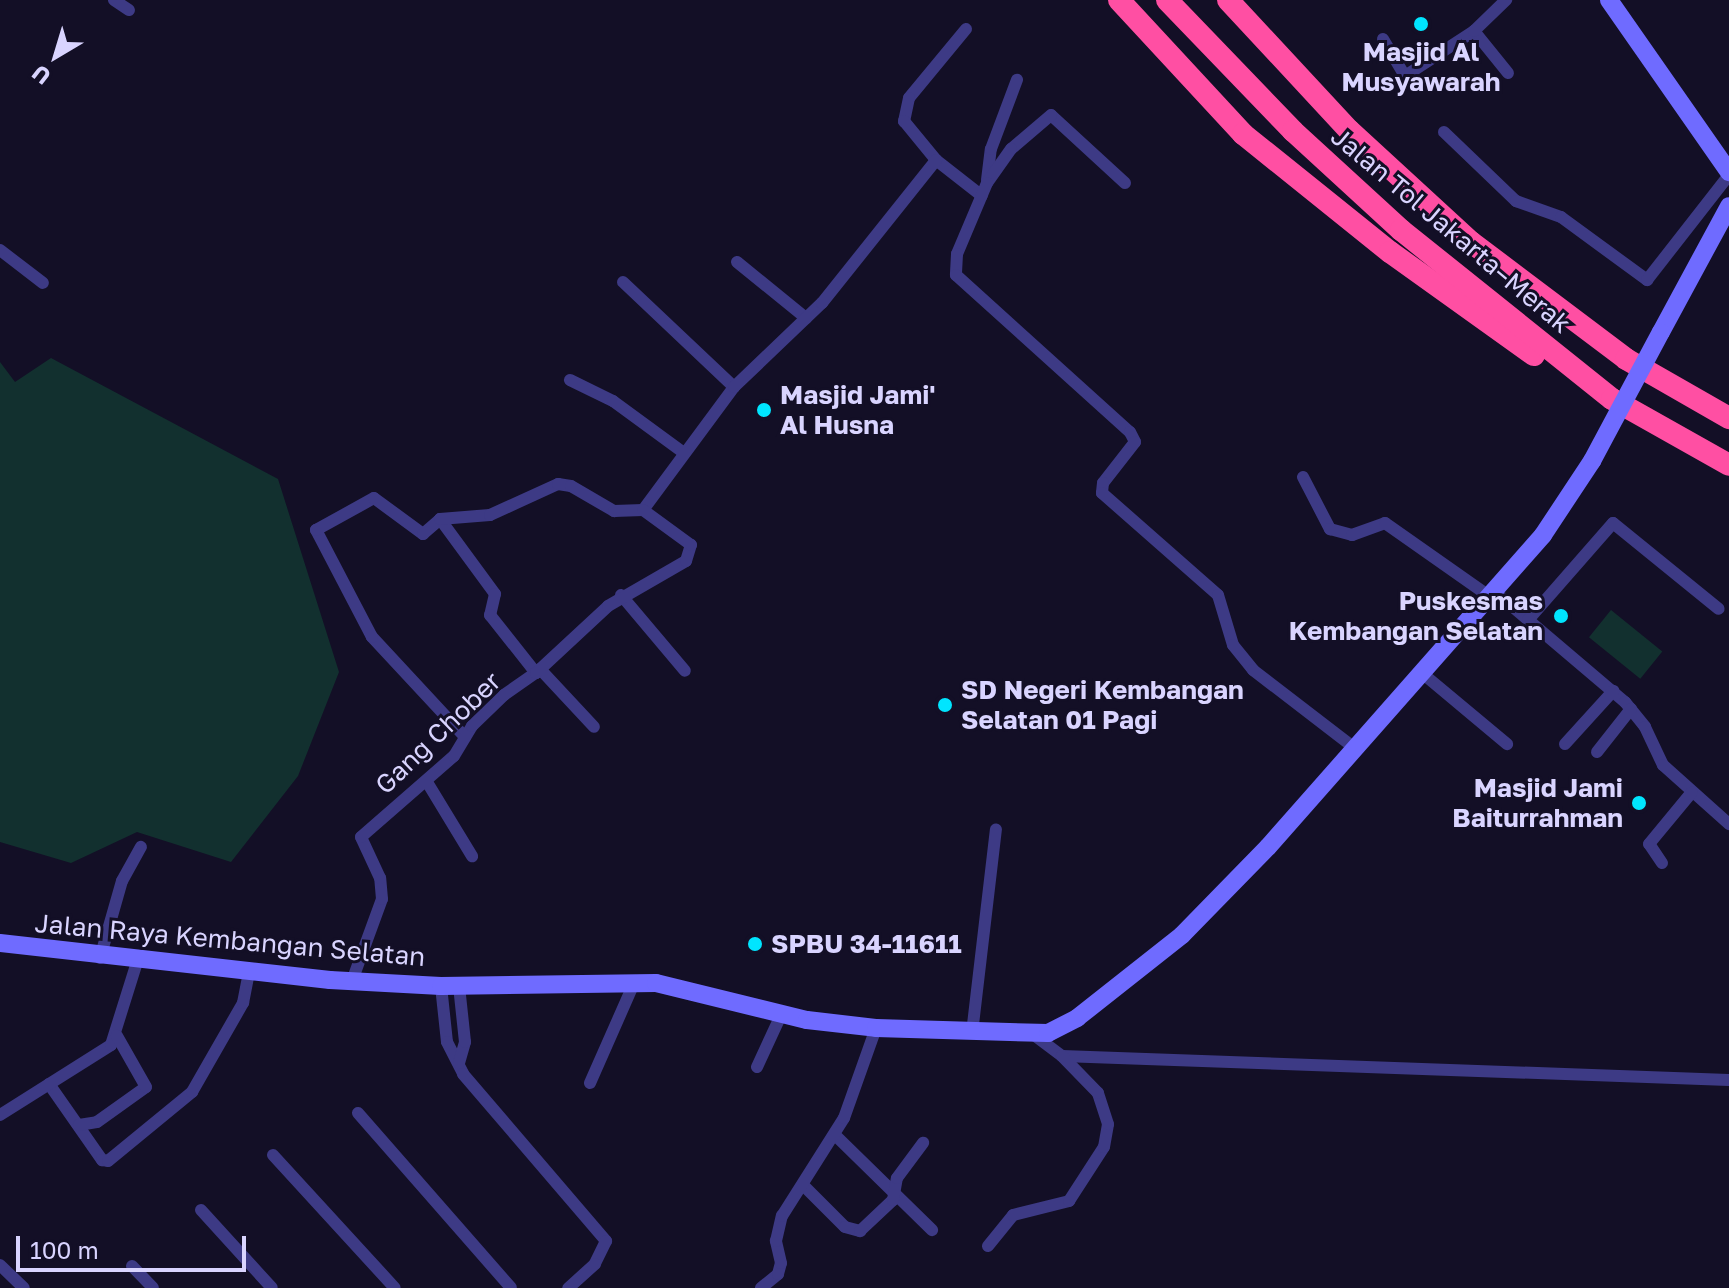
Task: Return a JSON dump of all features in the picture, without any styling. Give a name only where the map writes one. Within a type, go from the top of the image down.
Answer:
[{"type":"highway","points":[[1119,0],[1215,108],[1297,180],[1499,332],[1612,399]]},
{"type":"highway","name":"Jalan Tol Jakarta–Merak","points":[[1167,0],[1293,131],[1401,230],[1612,399],[1729,465]]},
{"type":"highway","name":"Jalan Tol Jakarta–Merak","points":[[1228,0],[1349,130],[1471,242],[1626,359],[1729,418]]},
{"type":"main road","points":[[1609,0],[1729,174]]},
{"type":"main road","name":"Jalan Raya Kembangan Selatan","points":[[0,943],[137,962],[352,981],[450,986],[635,981],[691,990],[781,1015],[876,1028],[1034,1035],[1059,1028],[1077,1018],[1182,935],[1356,749],[1543,535],[1592,461],[1729,206]]},
{"type":"street","points":[[114,0],[129,10]]},
{"type":"street","points":[[1383,39],[1405,76],[1474,31],[1506,0]]},
{"type":"street","points":[[966,29],[909,98],[904,113],[910,132],[936,160],[984,190]]},
{"type":"street","points":[[1474,31],[1508,73]]},
{"type":"street","points":[[984,190],[991,149],[1017,80]]},
{"type":"street","points":[[1125,183],[1051,115],[1011,149],[984,190],[954,265],[956,275],[1130,432],[1135,442],[1103,483],[1102,493],[1218,595],[1233,645],[1253,670],[1356,749]]},
{"type":"street","points":[[1444,132],[1516,201],[1561,217],[1647,280],[1729,174]]},
{"type":"street","points":[[465,737],[372,637],[316,530],[374,498],[418,534],[440,519],[490,515],[558,484],[571,486],[614,511],[643,510],[734,387],[806,318],[936,160]]},
{"type":"street","points":[[0,250],[43,283]]},
{"type":"street","points":[[737,262],[806,318]]},
{"type":"street","points":[[623,282],[734,387]]},
{"type":"street","points":[[570,380],[613,401],[684,453]]},
{"type":"street","points":[[1303,477],[1330,529],[1352,535],[1383,522],[1528,620],[1631,709],[1663,765],[1729,824]]},
{"type":"street","name":"Gang Chober","points":[[352,981],[382,899],[380,878],[361,837],[427,782],[504,695],[538,671],[621,595],[679,566],[691,553],[685,538],[643,510]]},
{"type":"street","points":[[440,519],[495,594],[490,615],[538,671],[594,727]]},
{"type":"street","points":[[1528,620],[1613,523],[1719,609]]},
{"type":"street","points":[[621,595],[685,671]]},
{"type":"street","points":[[1422,673],[1507,744]]},
{"type":"street","points":[[1565,744],[1613,691]]},
{"type":"street","points":[[1597,752],[1631,709]]},
{"type":"street","points":[[427,782],[472,856]]},
{"type":"street","points":[[1662,863],[1649,844],[1692,792]]},
{"type":"street","points":[[972,1033],[996,829]]},
{"type":"street","points":[[100,958],[122,881],[141,847]]},
{"type":"street","points":[[0,1115],[95,1057],[117,1036],[137,962]]},
{"type":"street","points":[[49,1084],[104,1162],[192,1092],[243,1003],[249,973]]},
{"type":"street","points":[[590,1083],[635,981]]},
{"type":"street","points":[[450,986],[465,1042],[459,1063],[601,1230],[603,1254],[568,1288]]},
{"type":"street","points":[[757,1067],[781,1015]]},
{"type":"street","points":[[761,1288],[778,1274],[776,1229],[835,1135],[876,1028]]},
{"type":"street","points":[[988,1246],[1013,1215],[1069,1201],[1104,1147],[1108,1124],[1098,1093],[1062,1056],[1034,1035]]},
{"type":"street","points":[[79,1125],[97,1122],[146,1087],[117,1036]]},
{"type":"street","points":[[1062,1056],[1729,1080]]},
{"type":"street","points":[[358,1113],[511,1288]]},
{"type":"street","points":[[835,1135],[932,1230]]},
{"type":"street","points":[[803,1185],[853,1232],[868,1227],[896,1193],[897,1178],[923,1143]]},
{"type":"street","points":[[273,1155],[395,1288]]},
{"type":"street","points":[[201,1210],[272,1288]]},
{"type":"street","points":[[0,1265],[24,1288]]},
{"type":"street","points":[[132,1266],[153,1288]]},
{"type":"green space","points":[[51,358],[278,479],[339,672],[298,776],[231,862],[137,832],[71,863],[0,842],[0,362],[15,382]]},
{"type":"green space","points":[[1611,610],[1662,652],[1640,679],[1589,637]]},
{"type":"place","name":"Masjid Al Musyawarah","points":[[1421,24]]},
{"type":"place","name":"Masjid Jami' Al Husna","points":[[764,410]]},
{"type":"place","name":"Puskesmas Kembangan Selatan","points":[[1561,616]]},
{"type":"place","name":"SD Negeri Kembangan Selatan 01 Pagi","points":[[945,705]]},
{"type":"place","name":"Masjid Jami Baiturrahman","points":[[1639,803]]},
{"type":"place","name":"SPBU 34-11611","points":[[755,944]]}]
